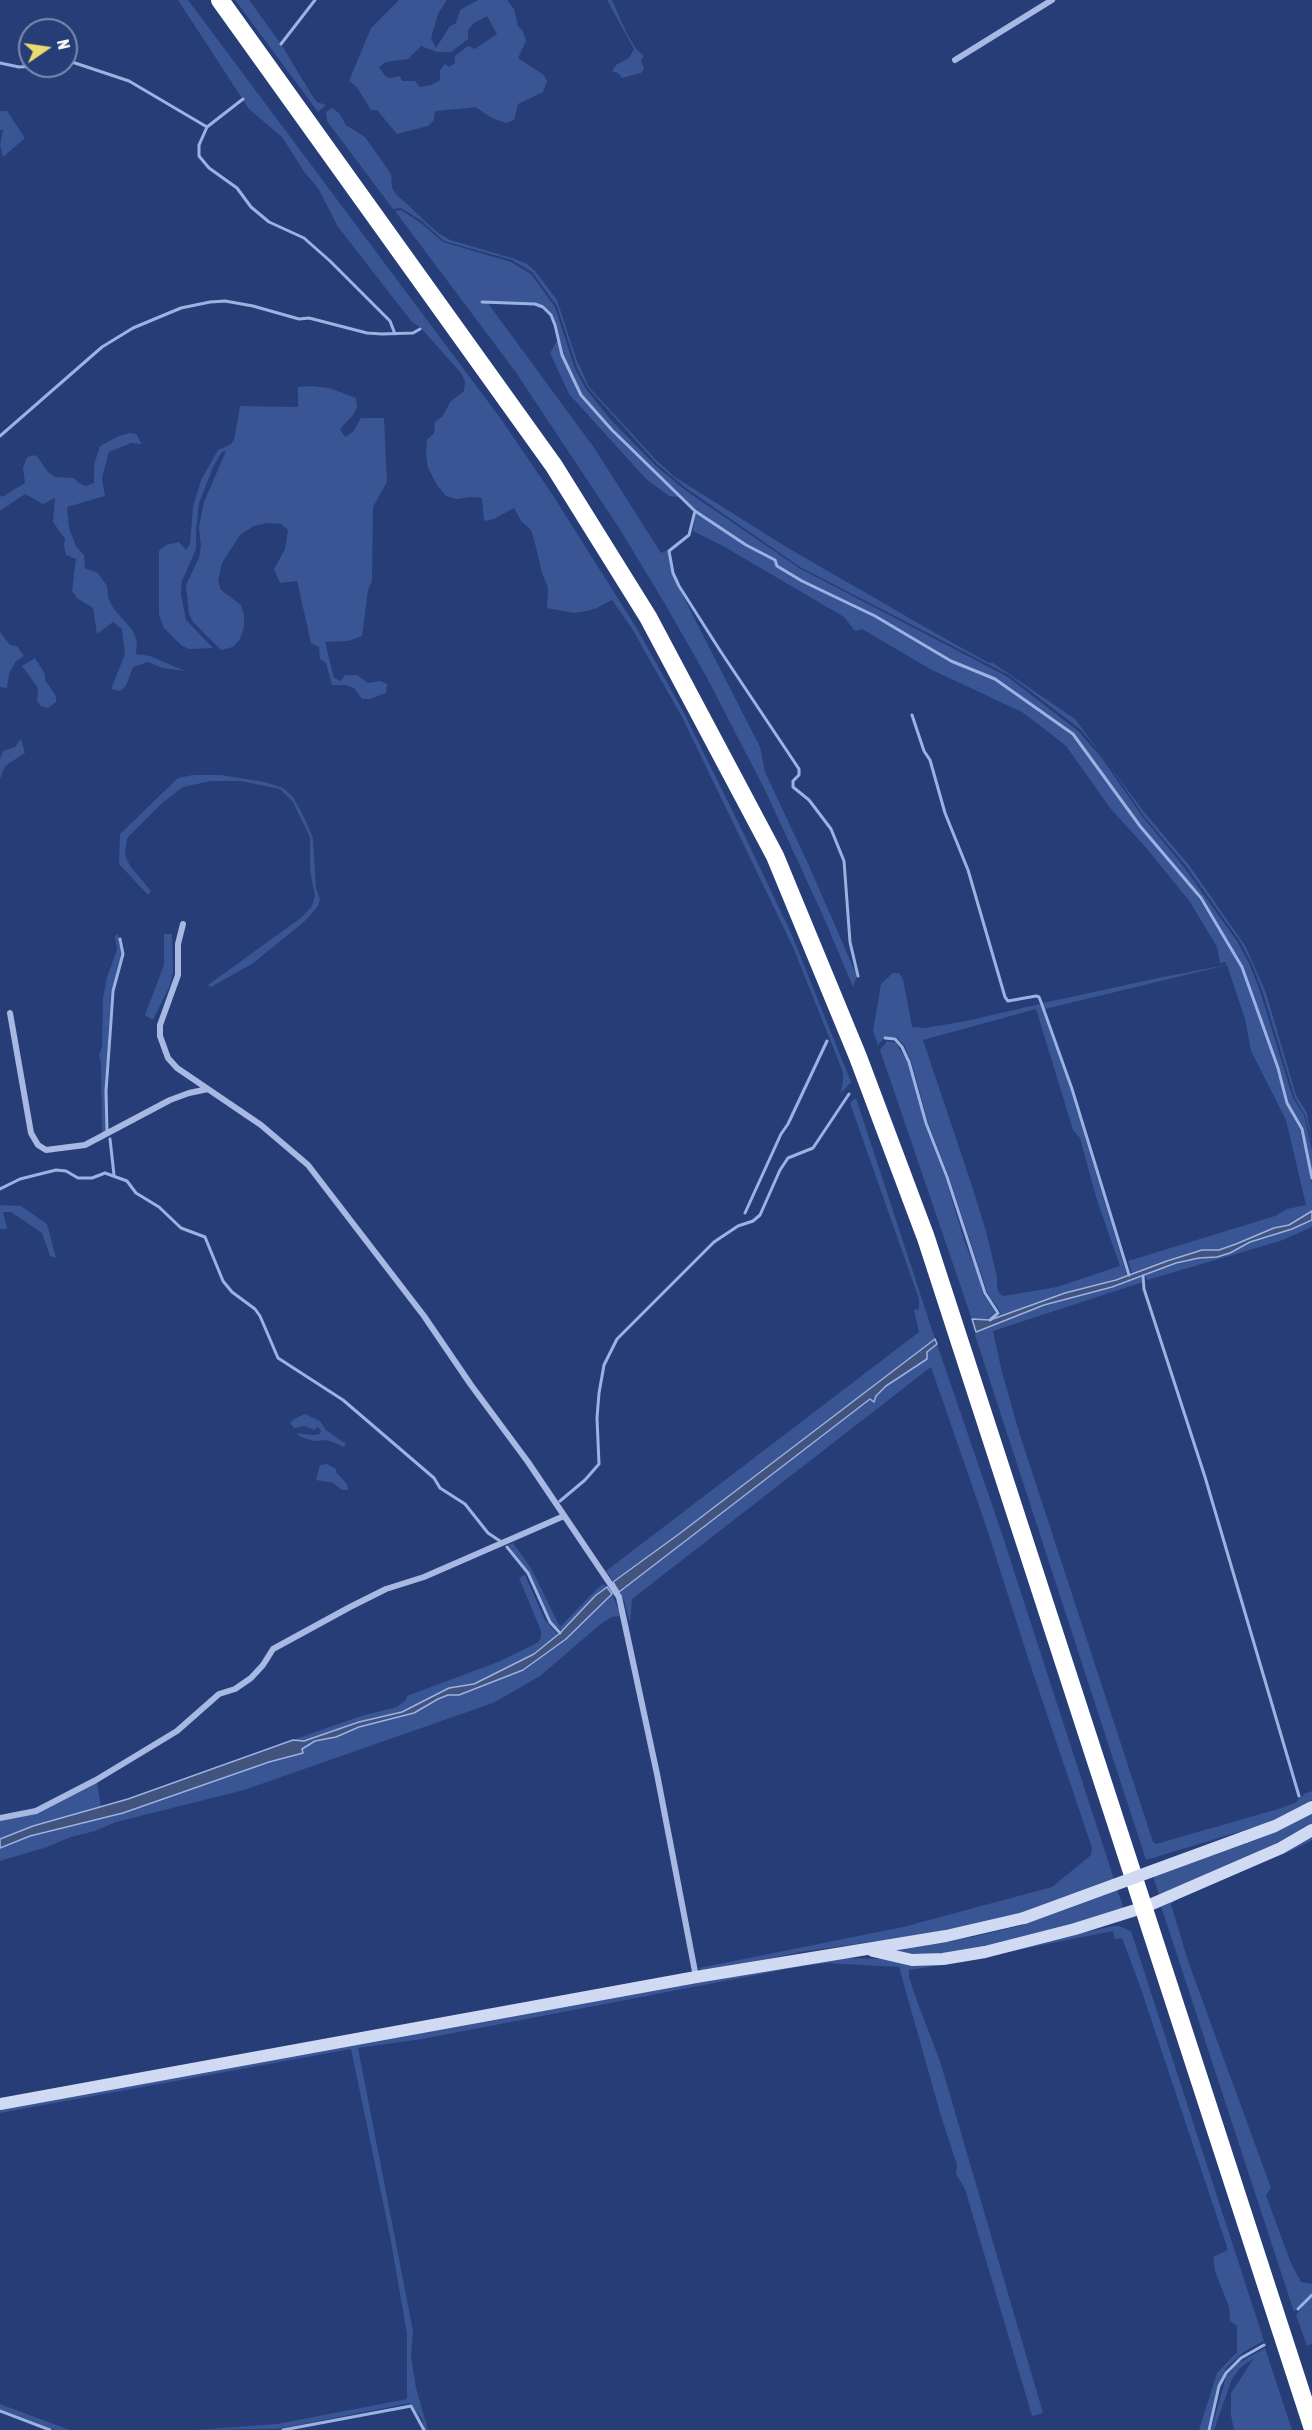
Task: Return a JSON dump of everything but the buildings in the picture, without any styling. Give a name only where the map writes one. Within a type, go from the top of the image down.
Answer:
[{"type":"highway","points":[[220,0],[554,466],[648,618],[775,856],[858,1056],[926,1238],[1312,2426]]},
{"type":"street","points":[[955,60],[1052,0]]},
{"type":"street","points":[[183,924],[178,944],[178,975],[163,1012],[160,1036],[168,1058],[177,1068],[261,1125],[308,1165],[424,1316],[619,1597],[657,1774],[696,1977]]},
{"type":"street","points":[[10,1013],[31,1133],[38,1145],[46,1150],[85,1145],[170,1100],[189,1092],[208,1089]]},
{"type":"street","points":[[0,1818],[36,1811],[96,1780],[177,1731],[219,1694],[234,1689],[251,1678],[273,1649],[321,1623],[386,1589],[424,1577],[564,1516]]},
{"type":"street","points":[[0,2104],[696,1977],[946,1936],[1024,1918],[1275,1826],[1312,1806]]},
{"type":"street","points":[[866,1949],[912,1960],[943,1959],[984,1952],[1030,1940],[1145,1907],[1281,1848],[1312,1830]]},
{"type":"shaded area","points":[[178,0],[188,0],[501,419],[552,494],[636,627],[683,711],[791,933],[851,1082],[840,1094],[843,1072],[793,947],[682,717],[631,627],[612,600],[597,608],[574,613],[547,608],[548,588],[534,539],[531,530],[521,521],[514,508],[494,519],[484,521],[482,498],[457,499],[446,496],[437,485],[428,468],[427,440],[434,433],[435,422],[443,416],[450,402],[464,391],[465,381],[461,373],[421,328],[412,322],[338,227],[318,188],[305,173],[282,137],[249,109]]},
{"type":"shaded area","points":[[235,0],[249,0],[281,44],[313,97],[317,102],[326,105],[318,112]]},
{"type":"shaded area","points":[[399,0],[447,0],[438,14],[431,38],[436,48],[450,26],[456,23],[460,10],[478,0],[507,0],[514,9],[518,26],[523,31],[526,41],[518,58],[544,75],[547,81],[543,92],[518,104],[514,120],[506,123],[492,118],[475,107],[435,111],[434,120],[428,126],[397,134],[377,110],[371,110],[356,86],[349,81],[371,28]],"holes":[[[487,16],[497,34],[475,49],[468,46],[455,56],[455,63],[449,67],[445,64],[440,70],[440,80],[431,85],[420,87],[415,81],[402,81],[400,76],[386,77],[379,67],[386,62],[408,59],[421,46],[437,52],[451,52],[468,39],[468,30],[474,23]]]},
{"type":"shaded area","points":[[607,0],[612,0],[626,32],[636,49],[644,56],[641,60],[644,69],[641,73],[622,78],[618,73],[612,71],[616,65],[629,58],[634,49]]},
{"type":"shaded area","points":[[332,108],[339,113],[346,125],[365,137],[391,174],[392,188],[396,194],[438,233],[450,240],[512,258],[527,264],[535,271],[557,300],[576,358],[589,387],[657,461],[675,477],[788,548],[944,638],[989,663],[993,663],[1075,719],[1099,751],[1080,729],[1009,675],[800,567],[686,488],[657,464],[588,388],[577,368],[557,306],[532,272],[512,260],[444,241],[422,221],[401,208],[393,209],[327,121],[326,112]]},
{"type":"shaded area","points":[[0,111],[7,111],[25,138],[3,157],[0,145],[3,130],[0,130]]},
{"type":"shaded area","points":[[401,210],[443,242],[511,262],[531,274],[555,307],[575,369],[586,389],[611,420],[655,465],[685,490],[799,568],[1008,677],[1078,731],[1101,757],[1142,816],[1184,867],[1237,941],[1249,963],[1293,1098],[1304,1115],[1312,1150],[1312,1173],[1302,1128],[1288,1103],[1279,1068],[1243,966],[1202,898],[1141,825],[1074,733],[996,678],[951,660],[876,615],[803,581],[778,565],[776,560],[746,544],[696,510],[635,453],[582,394],[563,355],[552,314],[544,306],[535,303],[482,301],[487,302],[595,449],[661,553],[668,550],[678,586],[760,747],[765,772],[857,976],[853,987],[765,790],[706,676],[665,604],[621,531],[515,371],[395,211]]},
{"type":"shaded area","points":[[558,339],[564,363],[581,396],[611,431],[679,497],[669,496],[646,479],[569,394],[550,353]]},
{"type":"shaded area","points":[[298,387],[329,388],[356,398],[357,407],[354,414],[340,429],[345,437],[353,432],[361,418],[384,418],[387,482],[373,507],[372,581],[368,590],[362,636],[348,641],[325,642],[334,678],[341,681],[345,675],[357,675],[368,683],[380,681],[387,684],[386,693],[370,699],[362,699],[354,688],[346,685],[332,685],[326,663],[320,659],[319,647],[311,643],[297,581],[280,583],[274,569],[285,549],[288,530],[281,524],[267,523],[254,526],[240,535],[222,563],[218,581],[221,590],[241,605],[244,615],[244,627],[240,639],[233,647],[221,650],[193,622],[189,614],[186,585],[199,558],[201,546],[199,527],[204,502],[226,451],[222,452],[213,467],[199,503],[196,549],[182,581],[181,594],[186,620],[213,648],[189,649],[182,646],[164,628],[159,615],[159,551],[166,545],[179,542],[186,550],[190,544],[193,507],[201,480],[218,450],[231,444],[234,440],[240,406],[298,407]]},
{"type":"shaded area","points":[[130,433],[136,434],[142,444],[131,443],[109,452],[102,478],[105,496],[67,507],[69,528],[76,546],[84,555],[85,568],[98,573],[107,586],[108,598],[114,609],[133,631],[137,641],[136,654],[150,656],[185,671],[163,668],[148,662],[133,667],[126,686],[120,691],[111,689],[125,654],[122,629],[113,622],[97,634],[93,608],[77,598],[72,591],[76,559],[66,555],[65,539],[53,522],[55,498],[43,504],[25,494],[0,511],[0,495],[2,497],[25,483],[23,468],[27,457],[36,455],[48,472],[55,477],[74,478],[86,486],[94,483],[94,465],[100,446]]},
{"type":"shaded area","points":[[696,512],[745,546],[775,561],[777,566],[802,582],[875,617],[950,662],[995,680],[1065,728],[1081,744],[1140,827],[1192,888],[1242,967],[1277,1068],[1286,1104],[1300,1129],[1312,1183],[1312,1211],[1289,1225],[1274,1228],[1219,1250],[1202,1250],[1132,1274],[1128,1261],[1275,1216],[1287,1209],[1306,1205],[1286,1120],[1251,1051],[1245,1019],[1227,965],[1045,1009],[1043,1003],[1226,965],[1226,962],[1220,963],[1217,947],[1190,902],[1111,809],[1066,746],[1022,712],[932,670],[862,629],[855,631],[844,617],[723,546],[693,531]]},
{"type":"shaded area","points":[[0,632],[10,645],[17,646],[24,656],[16,661],[9,674],[7,688],[0,687]]},
{"type":"shaded area","points":[[35,658],[45,674],[45,680],[56,696],[56,702],[48,708],[41,706],[37,701],[38,688],[22,666]]},
{"type":"shaded area","points":[[21,739],[25,753],[5,766],[0,779],[0,759],[3,751],[15,747]]},
{"type":"shaded area","points":[[1109,765],[1144,812],[1189,865],[1246,947],[1266,993],[1296,1095],[1307,1113],[1312,1142],[1305,1115],[1295,1098],[1262,990],[1251,962],[1239,940],[1186,866],[1143,815]]},
{"type":"shaded area","points":[[193,775],[221,775],[265,782],[283,788],[293,797],[313,838],[316,888],[320,899],[318,906],[305,921],[252,964],[211,987],[208,985],[302,917],[312,906],[315,896],[310,870],[310,837],[293,802],[280,789],[241,781],[211,781],[183,787],[162,803],[127,838],[125,855],[130,866],[151,891],[148,895],[119,864],[120,834],[178,778]]},
{"type":"shaded area","points":[[118,934],[122,954],[111,992],[105,1091],[106,1131],[102,1134],[99,1055],[102,1047],[103,998],[107,977],[117,950],[115,936]]},
{"type":"shaded area","points":[[164,934],[172,934],[173,972],[170,985],[153,1020],[145,1015],[164,965]]},
{"type":"shaded area","points":[[893,973],[899,973],[903,979],[912,1027],[925,1028],[966,1021],[1040,1004],[1071,1091],[1127,1276],[1065,1293],[996,1318],[1001,1313],[987,1292],[949,1177],[928,1122],[911,1061],[904,1045],[896,1037],[885,1037],[878,1045],[873,1031],[881,984]],"holes":[[[1036,1009],[1073,1130],[1080,1138],[1096,1197],[1120,1266],[1057,1287],[1003,1296],[997,1287],[997,1277],[986,1231],[972,1186],[923,1040]]]},
{"type":"shaded area","points":[[887,1041],[896,1043],[908,1062],[925,1124],[946,1180],[965,1243],[978,1274],[983,1294],[995,1312],[987,1320],[972,1319],[970,1314],[880,1050]]},
{"type":"shaded area","points":[[856,1098],[935,1339],[679,1534],[613,1581],[606,1571],[919,1332],[914,1310],[919,1309],[919,1299],[850,1103]]},
{"type":"shaded area","points":[[0,1205],[21,1206],[47,1224],[56,1258],[50,1256],[42,1233],[11,1212],[3,1212],[7,1229],[0,1229]]},
{"type":"shaded area","points":[[1312,1211],[1312,1220],[1250,1242],[1230,1253],[1176,1263],[1112,1287],[1044,1305],[976,1332],[972,1319],[990,1320],[1065,1293],[1116,1280],[1202,1250],[1219,1250],[1274,1228],[1289,1225]]},
{"type":"shaded area","points":[[1312,1220],[1312,1227],[1280,1241],[1147,1280],[1145,1275],[1177,1263],[1230,1253],[1250,1242]]},
{"type":"shaded area","points":[[1141,1277],[1143,1282],[993,1331],[1019,1432],[1153,1842],[1156,1844],[1278,1809],[1295,1803],[1304,1794],[1312,1791],[1312,1800],[1262,1825],[1146,1860],[975,1335],[976,1332],[1044,1305]]},
{"type":"shaded area","points":[[935,1339],[937,1344],[927,1352],[927,1359],[886,1386],[876,1396],[874,1402],[870,1399],[619,1592],[613,1582]]},
{"type":"shaded area","points":[[937,1344],[1001,1531],[1124,1910],[982,1949],[916,1956],[891,1949],[972,1937],[1023,1925],[1020,1914],[973,1927],[801,1952],[703,1972],[699,1968],[903,1927],[1052,1887],[1091,1855],[1092,1848],[931,1367],[632,1599],[630,1623],[624,1600],[619,1592],[870,1399],[874,1401],[875,1396],[886,1386],[925,1359],[927,1352]]},
{"type":"shaded area","points":[[305,1414],[320,1421],[326,1430],[346,1444],[344,1447],[327,1440],[314,1441],[296,1433],[320,1434],[318,1427],[314,1430],[305,1426],[294,1428],[290,1423]]},
{"type":"shaded area","points":[[327,1464],[336,1469],[347,1484],[348,1490],[342,1490],[333,1483],[316,1480],[320,1465]]},
{"type":"shaded area","points":[[513,1543],[531,1568],[560,1627],[603,1584],[607,1587],[562,1631],[551,1622],[529,1572],[508,1545]]},
{"type":"shaded area","points":[[525,1575],[545,1620],[558,1635],[534,1654],[474,1684],[449,1688],[402,1712],[359,1722],[304,1741],[293,1740],[361,1716],[397,1707],[406,1700],[407,1696],[498,1662],[537,1643],[541,1638],[541,1631],[519,1578]]},
{"type":"shaded area","points":[[607,1587],[612,1594],[566,1639],[523,1670],[459,1695],[448,1695],[414,1713],[359,1727],[336,1737],[315,1741],[302,1749],[303,1753],[269,1762],[123,1813],[30,1836],[0,1848],[0,1839],[33,1826],[128,1799],[293,1740],[304,1741],[359,1722],[402,1712],[449,1688],[474,1684],[534,1654],[560,1633],[595,1596]]},
{"type":"shaded area","points":[[612,1594],[621,1616],[612,1617],[602,1623],[540,1676],[493,1703],[244,1790],[116,1822],[95,1831],[0,1861],[0,1848],[30,1836],[123,1813],[269,1762],[303,1753],[301,1749],[315,1741],[414,1713],[448,1695],[459,1695],[523,1670],[576,1629]]},
{"type":"shaded area","points":[[97,1783],[101,1806],[33,1826],[0,1839],[0,1821],[39,1813]]},
{"type":"shaded area","points":[[1312,1812],[1312,1827],[1303,1833],[1159,1895],[1152,1873]]},
{"type":"shaded area","points":[[1312,1833],[1312,1840],[1293,1850],[1181,1897],[1171,1904],[1188,1961],[1271,2188],[1266,2195],[1290,2261],[1301,2282],[1312,2284],[1312,2294],[1294,2312],[1160,1903]]},
{"type":"shaded area","points":[[1113,1926],[1131,1931],[1264,2341],[1245,2351],[1227,2367],[1221,2378],[1207,2430],[1199,2430],[1217,2373],[1237,2352],[1237,2326],[1230,2321],[1229,2307],[1215,2271],[1213,2257],[1228,2250],[1141,1989],[1122,1938],[1115,1939],[1113,1931],[909,1970],[917,2001],[940,2061],[1043,2413],[1032,2416],[965,2189],[956,2174],[957,2165],[899,1967],[827,1963],[803,1966],[422,2039],[358,2048],[413,2331],[411,2356],[416,2388],[428,2430],[425,2430],[422,2419],[410,2403],[278,2429],[192,2430],[277,2424],[407,2399],[407,2334],[390,2236],[351,2049],[0,2113],[0,2108],[786,1964],[844,1958],[882,1959],[989,1954]]},
{"type":"shaded area","points":[[1312,2296],[1312,2344],[1307,2346],[1296,2315]]},
{"type":"shaded area","points":[[1265,2348],[1292,2430],[1234,2430],[1231,2393],[1254,2358],[1241,2367],[1232,2379],[1214,2430],[1211,2430],[1226,2377],[1237,2364]]},
{"type":"shaded area","points":[[0,2404],[70,2430],[55,2430],[0,2409]]},
{"type":"waterway","points":[[281,44],[315,0]]},
{"type":"waterway","points":[[0,63],[18,67]]},
{"type":"waterway","points":[[78,64],[129,81],[207,127],[199,145],[199,156],[209,168],[237,188],[251,207],[269,222],[304,238],[330,261],[390,321],[395,334]]},
{"type":"waterway","points":[[207,127],[243,99]]},
{"type":"waterway","points":[[0,436],[102,347],[133,328],[181,308],[225,301],[299,319],[309,318],[367,333],[413,333],[420,329]]},
{"type":"waterway","points":[[482,302],[535,304],[543,307],[551,315],[562,355],[581,395],[612,430],[695,511],[746,545],[775,560],[777,566],[802,581],[875,616],[951,661],[995,679],[1073,734],[1140,826],[1201,898],[1242,967],[1278,1068],[1287,1103],[1302,1129],[1312,1178]]},
{"type":"waterway","points":[[695,511],[689,535],[669,551],[673,573],[721,652],[799,769],[799,775],[793,781],[793,787],[809,800],[831,829],[844,861],[850,942],[858,976]]},
{"type":"waterway","points":[[912,715],[924,751],[930,760],[945,813],[968,870],[1005,997],[1008,1001],[1036,996],[1041,1002],[1072,1089],[1129,1275]]},
{"type":"waterway","points":[[107,1131],[106,1091],[113,991],[123,954],[120,939]]},
{"type":"waterway","points":[[885,1038],[895,1039],[902,1047],[909,1062],[926,1123],[947,1177],[985,1293],[998,1313],[990,1320]]},
{"type":"waterway","points":[[745,1213],[827,1041]]},
{"type":"waterway","points":[[560,1501],[585,1480],[599,1464],[597,1418],[599,1393],[604,1365],[617,1339],[714,1242],[760,1215],[780,1170],[788,1158],[813,1148],[849,1094]]},
{"type":"waterway","points":[[110,1139],[114,1175]]},
{"type":"waterway","points":[[0,1189],[20,1179],[56,1170],[66,1171],[78,1178],[92,1178],[105,1173],[127,1181],[136,1193],[159,1207],[181,1228],[205,1237],[223,1281],[232,1292],[255,1309],[278,1358],[343,1400],[434,1478],[440,1488],[465,1504],[488,1533],[500,1541]]},
{"type":"waterway","points":[[1143,1276],[1144,1289],[1205,1477],[1299,1796]]},
{"type":"waterway","points":[[507,1547],[528,1573],[550,1622],[560,1633]]},
{"type":"waterway","points":[[1298,2309],[1312,2295]]},
{"type":"waterway","points":[[1209,2430],[1219,2386],[1226,2373],[1241,2358],[1264,2345]]},
{"type":"waterway","points":[[283,2430],[411,2406],[424,2430]]},
{"type":"waterway","points":[[0,2411],[50,2430]]}]
